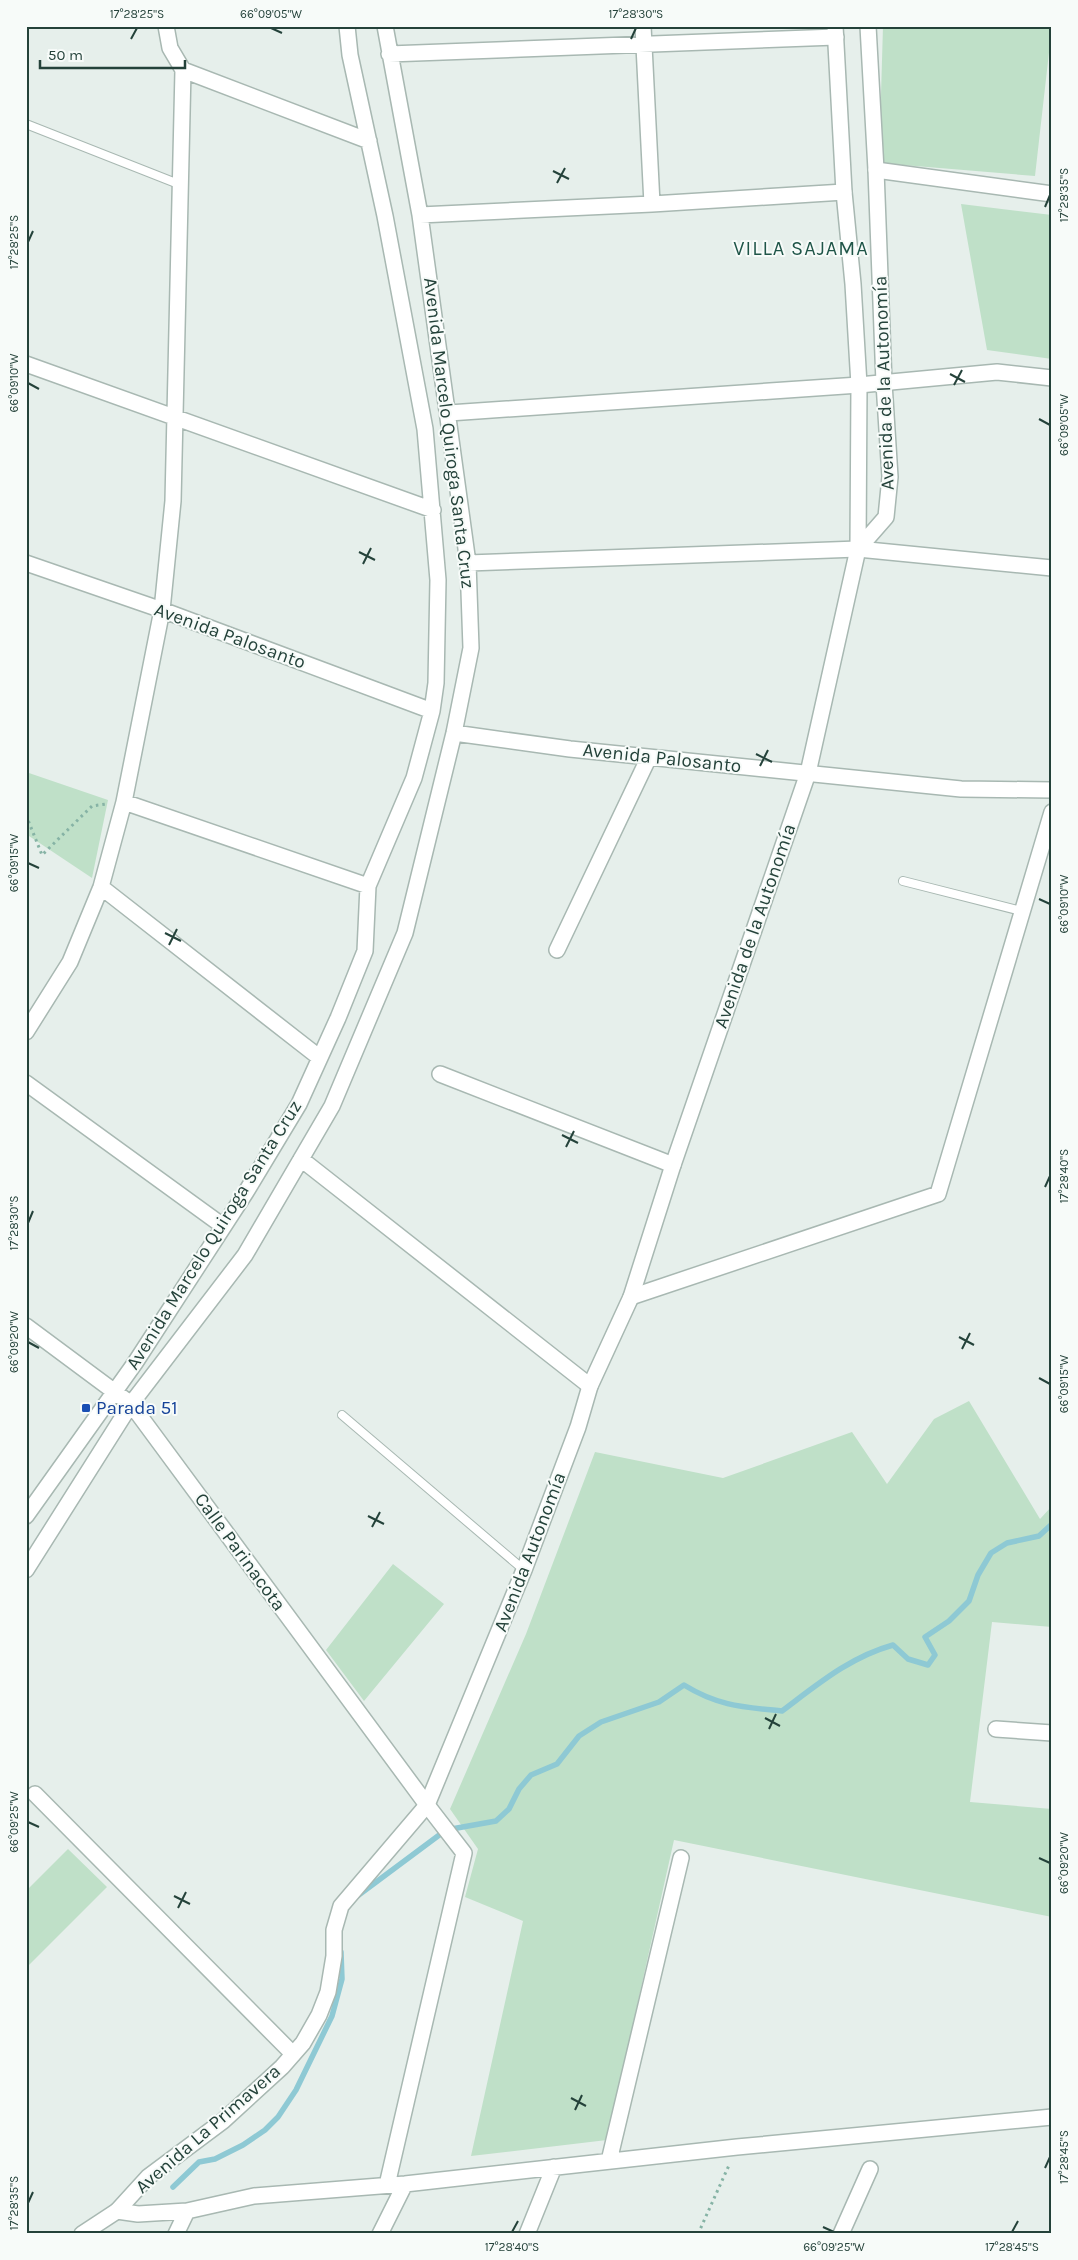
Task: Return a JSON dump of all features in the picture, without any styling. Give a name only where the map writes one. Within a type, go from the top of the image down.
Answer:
[{"type":"street","points":[[26,1032],[70,962],[101,887],[124,802],[162,610],[173,501],[183,70],[170,48],[166,26]]},
{"type":"street","name":"Avenida Marcelo Quiroga Santa Cruz","points":[[28,1509],[135,1363],[224,1226],[299,1104],[365,951],[368,886],[414,778],[432,711],[436,683],[438,580],[425,429],[369,141],[350,55],[347,26]]},
{"type":"street","name":"Avenida Marcelo Quiroga Santa Cruz","points":[[26,1570],[131,1404],[245,1255],[332,1106],[406,933],[454,733],[470,648],[468,563],[449,413],[420,215],[385,26]]},
{"type":"street","points":[[642,26],[652,204]]},
{"type":"street","name":"Avenida de la Autonomía","points":[[858,549],[886,517],[890,477],[868,26]]},
{"type":"street","points":[[389,54],[643,44],[836,32]]},
{"type":"street","name":"Avenida de la Autonomía","points":[[631,1297],[673,1166],[808,773],[858,549],[859,385],[853,284],[844,192],[836,32]]},
{"type":"street","points":[[183,70],[369,141]]},
{"type":"street","points":[[876,170],[1052,194]]},
{"type":"street","points":[[420,215],[652,204],[844,192]]},
{"type":"street","points":[[26,364],[433,510]]},
{"type":"street","points":[[449,413],[859,385],[997,372],[1052,378]]},
{"type":"street","points":[[468,563],[858,549],[1052,568]]},
{"type":"street","name":"Avenida Palosanto","points":[[26,563],[162,610],[432,711]]},
{"type":"street","name":"Avenida Palosanto","points":[[454,733],[649,757],[961,789],[1052,790]]},
{"type":"street","points":[[557,950],[649,757]]},
{"type":"street","points":[[124,802],[368,886]]},
{"type":"street","points":[[631,1297],[938,1194],[1052,812]]},
{"type":"street","points":[[101,887],[320,1058]]},
{"type":"street","points":[[440,1074],[673,1166]]},
{"type":"street","points":[[26,1083],[224,1226]]},
{"type":"street","points":[[301,1159],[590,1386]]},
{"type":"street","name":"Avenida Autonomía","points":[[427,1805],[524,1570],[578,1427],[590,1386],[631,1297]]},
{"type":"street","name":"Calle Parinacota","points":[[26,1326],[131,1404],[464,1853],[387,2185]]},
{"type":"street","points":[[996,1729],[1052,1733]]},
{"type":"street","points":[[35,1794],[293,2054]]},
{"type":"street","name":"Avenida La Primavera","points":[[82,2234],[117,2211],[148,2177],[223,2121],[303,2043],[320,2015],[328,1992],[334,1956],[334,1930],[341,1906],[427,1805]]},
{"type":"street","points":[[609,2161],[681,1858]]},
{"type":"street","points":[[117,2211],[138,2214],[187,2211],[254,2196],[405,2184],[737,2147],[1052,2117]]},
{"type":"street","points":[[527,2234],[554,2167]]},
{"type":"street","points":[[841,2234],[870,2169]]},
{"type":"street","points":[[380,2234],[405,2184]]},
{"type":"street","points":[[176,2234],[187,2211]]},
{"type":"lane","points":[[26,124],[181,185]]},
{"type":"lane","points":[[903,881],[1021,912]]},
{"type":"lane","points":[[342,1415],[524,1570]]},
{"type":"path","points":[[26,815],[42,855],[92,806],[124,802]]},
{"type":"path","points":[[698,2234],[737,2147]]},
{"type":"green space","points":[[883,26],[1052,26],[1035,176],[879,163]]},
{"type":"green space","points":[[961,204],[1052,215],[1052,359],[987,350]]},
{"type":"green space","points":[[26,772],[108,800],[92,878],[26,834]]},
{"type":"green space","points":[[969,1401],[1040,1519],[1052,1506],[1052,1627],[992,1622],[970,1802],[1052,1809],[1052,1917],[674,1840],[607,2140],[471,2156],[523,1921],[465,1897],[478,1849],[450,1809],[526,1634],[595,1452],[723,1478],[852,1432],[887,1484],[934,1419]]},
{"type":"green space","points":[[393,1564],[444,1604],[364,1701],[326,1650]]},
{"type":"green space","points":[[68,1849],[107,1887],[26,1968],[26,1891]]},
{"type":"waterway","points":[[356,1897],[446,1830],[496,1821],[509,1809],[519,1789],[531,1775],[557,1764],[579,1736],[601,1722],[659,1702],[684,1685],[708,1697],[731,1704],[782,1711],[835,1672],[877,1650],[893,1645],[908,1659],[928,1665],[935,1655],[925,1637],[949,1621],[969,1601],[978,1575],[991,1553],[1007,1543],[1039,1536],[1052,1524]]},
{"type":"waterway","points":[[173,2187],[199,2162],[215,2159],[243,2145],[265,2130],[278,2117],[296,2090],[332,2016],[342,1979],[341,1952]]},
{"type":"place","name":"Parada 51","points":[[86,1408]]},
{"type":"district","name":"VILLA SAJAMA","points":[[801,248]]}]
